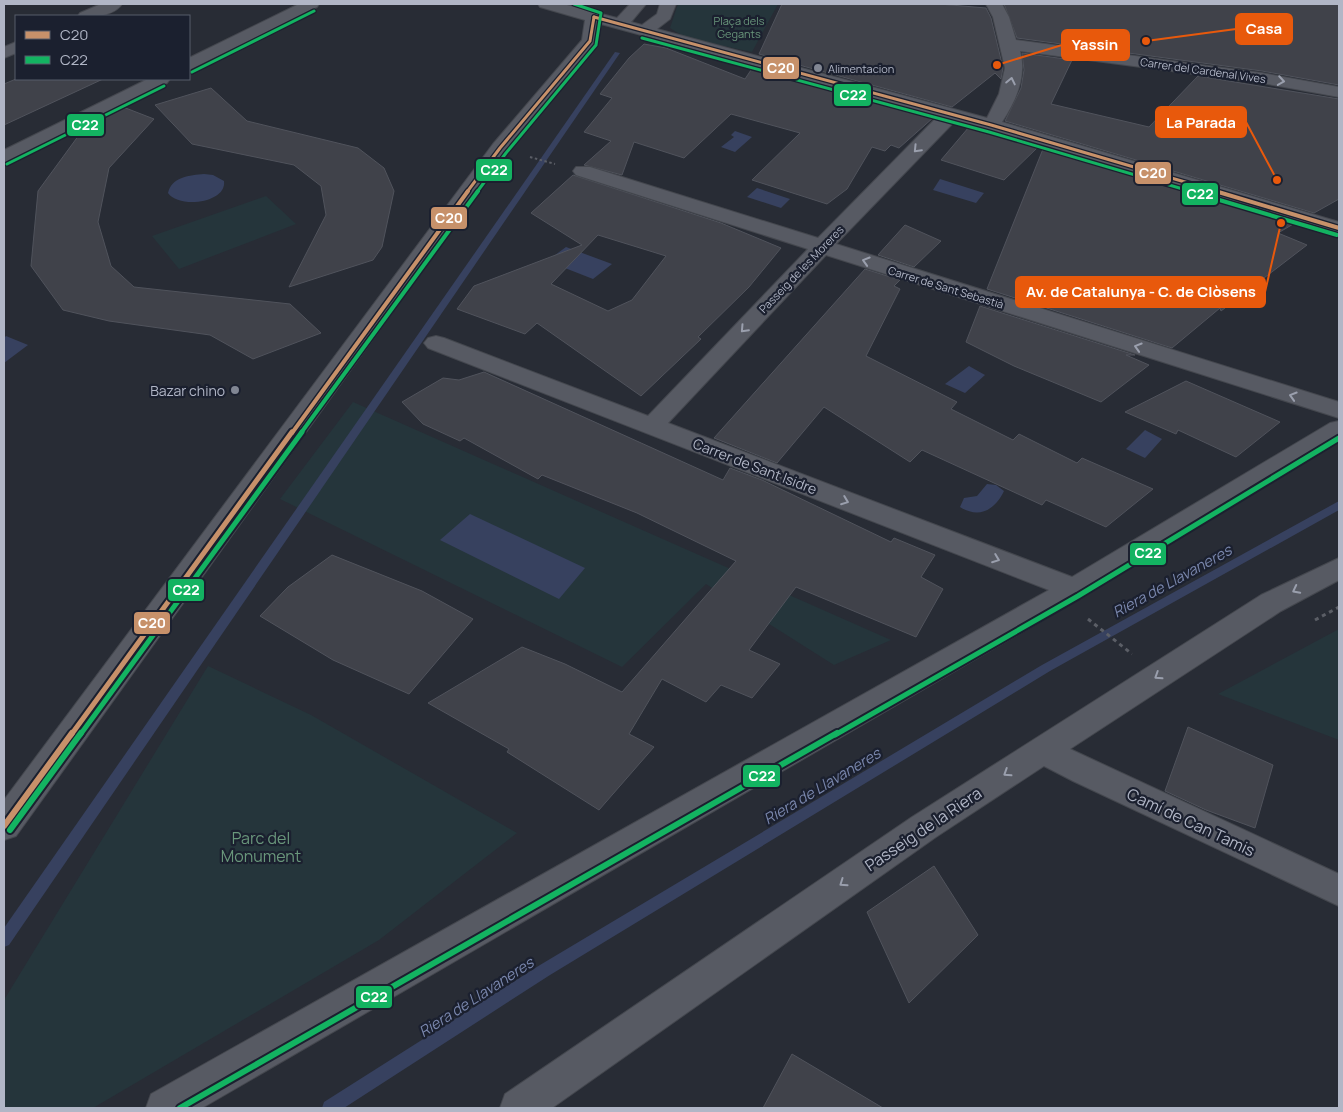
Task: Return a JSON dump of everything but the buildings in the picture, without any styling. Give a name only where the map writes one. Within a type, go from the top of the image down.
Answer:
[{"type":"street","points":[[88,15],[114,4]]},
{"type":"street","points":[[190,64],[311,4]]},
{"type":"street","points":[[546,4],[991,125],[1333,222]]},
{"type":"street","points":[[621,24],[638,4]]},
{"type":"street","points":[[644,31],[664,16],[668,4]]},
{"type":"street","points":[[991,125],[1003,108],[1013,73],[1013,58],[1007,44],[1002,18],[995,4]]},
{"type":"street","points":[[4,826],[500,148],[590,41],[594,17]]},
{"type":"street","name":"Carrer del Cardenal Vives","points":[[1007,44],[1262,78],[1339,92]]},
{"type":"street","points":[[4,158],[159,80]]},
{"type":"street","name":"Passeig de les Moreres","points":[[652,426],[821,247],[951,114]]},
{"type":"street","name":"Carrer de Sant Sebastià","points":[[582,171],[1339,410]]},
{"type":"street","name":"Carrer de Sant Isidre","points":[[436,343],[652,426],[1078,602]]},
{"type":"street","points":[[165,1108],[1078,602],[1339,429]]},
{"type":"street","name":"Passeig de la Riera","points":[[519,1108],[924,827],[1270,603],[1339,568]]},
{"type":"street","name":"Camí de Can Tamis","points":[[1043,750],[1084,772],[1339,891]]},
{"type":"path","points":[[500,148],[582,171]]},
{"type":"path","points":[[1078,602],[1131,652]]},
{"type":"green space","name":"Plaça dels Gegants","points":[[678,4],[778,4],[752,52],[686,38],[670,28]]},
{"type":"green space","points":[[266,196],[296,224],[179,269],[152,236]]},
{"type":"green space","points":[[353,402],[891,640],[834,665],[706,584],[622,667],[280,499]]},
{"type":"green space","points":[[1339,629],[1339,740],[1218,694]]},
{"type":"green space","name":"Parc del Monument","points":[[208,666],[311,715],[517,833],[379,940],[93,1108],[4,1108],[4,1000]]},
{"type":"water","points":[[735,131],[752,137],[735,152],[721,147],[734,137],[731,135]]},
{"type":"water","points":[[213,175],[224,181],[223,188],[210,199],[191,202],[182,201],[168,193],[173,183],[177,180],[187,176]]},
{"type":"water","points":[[940,179],[984,193],[976,203],[933,190]]},
{"type":"water","points":[[757,188],[790,199],[781,208],[747,197]]},
{"type":"water","points":[[566,247],[612,264],[593,279],[547,261]]},
{"type":"water","points":[[6,336],[28,345],[4,363],[4,338]]},
{"type":"water","points":[[969,366],[985,375],[965,393],[945,384]]},
{"type":"water","points":[[1145,430],[1162,439],[1145,458],[1126,449]]},
{"type":"water","points":[[987,484],[996,485],[1004,491],[991,508],[986,511],[974,512],[960,507],[964,498],[977,496]]},
{"type":"water","points":[[470,514],[585,568],[559,599],[440,540]]},
{"type":"waterway","points":[[4,940],[617,53]]},
{"type":"waterway","name":"Riera de Llavaneres","points":[[330,1108],[545,970],[1046,668],[1339,505]]},
{"type":"transit line","name":"C22","points":[[10,830],[506,153],[596,45],[601,13],[597,10],[574,4]]},
{"type":"transit line","name":"C22","points":[[192,72],[314,11]]},
{"type":"transit line","name":"C20","points":[[594,17],[991,125],[1339,228]]},
{"type":"transit line","name":"C20","points":[[4,826],[500,148],[590,41],[594,17]]},
{"type":"transit line","name":"C22","points":[[642,38],[989,132],[1337,235]]},
{"type":"transit line","name":"C22","points":[[7,164],[164,86]]},
{"type":"transit line","name":"C22","points":[[180,1108],[1078,596],[1339,438]]},
{"type":"place","name":"Casa","points":[[1146,41]]},
{"type":"place","name":"Yassin","points":[[997,65]]},
{"type":"place","name":"Alimentacion","points":[[818,68]]},
{"type":"place","name":"La Parada","points":[[1277,180]]},
{"type":"place","name":"Av. de Catalunya - C. de Clòsens","points":[[1281,223]]},
{"type":"place","name":"Bazar chino","points":[[235,390]]}]
